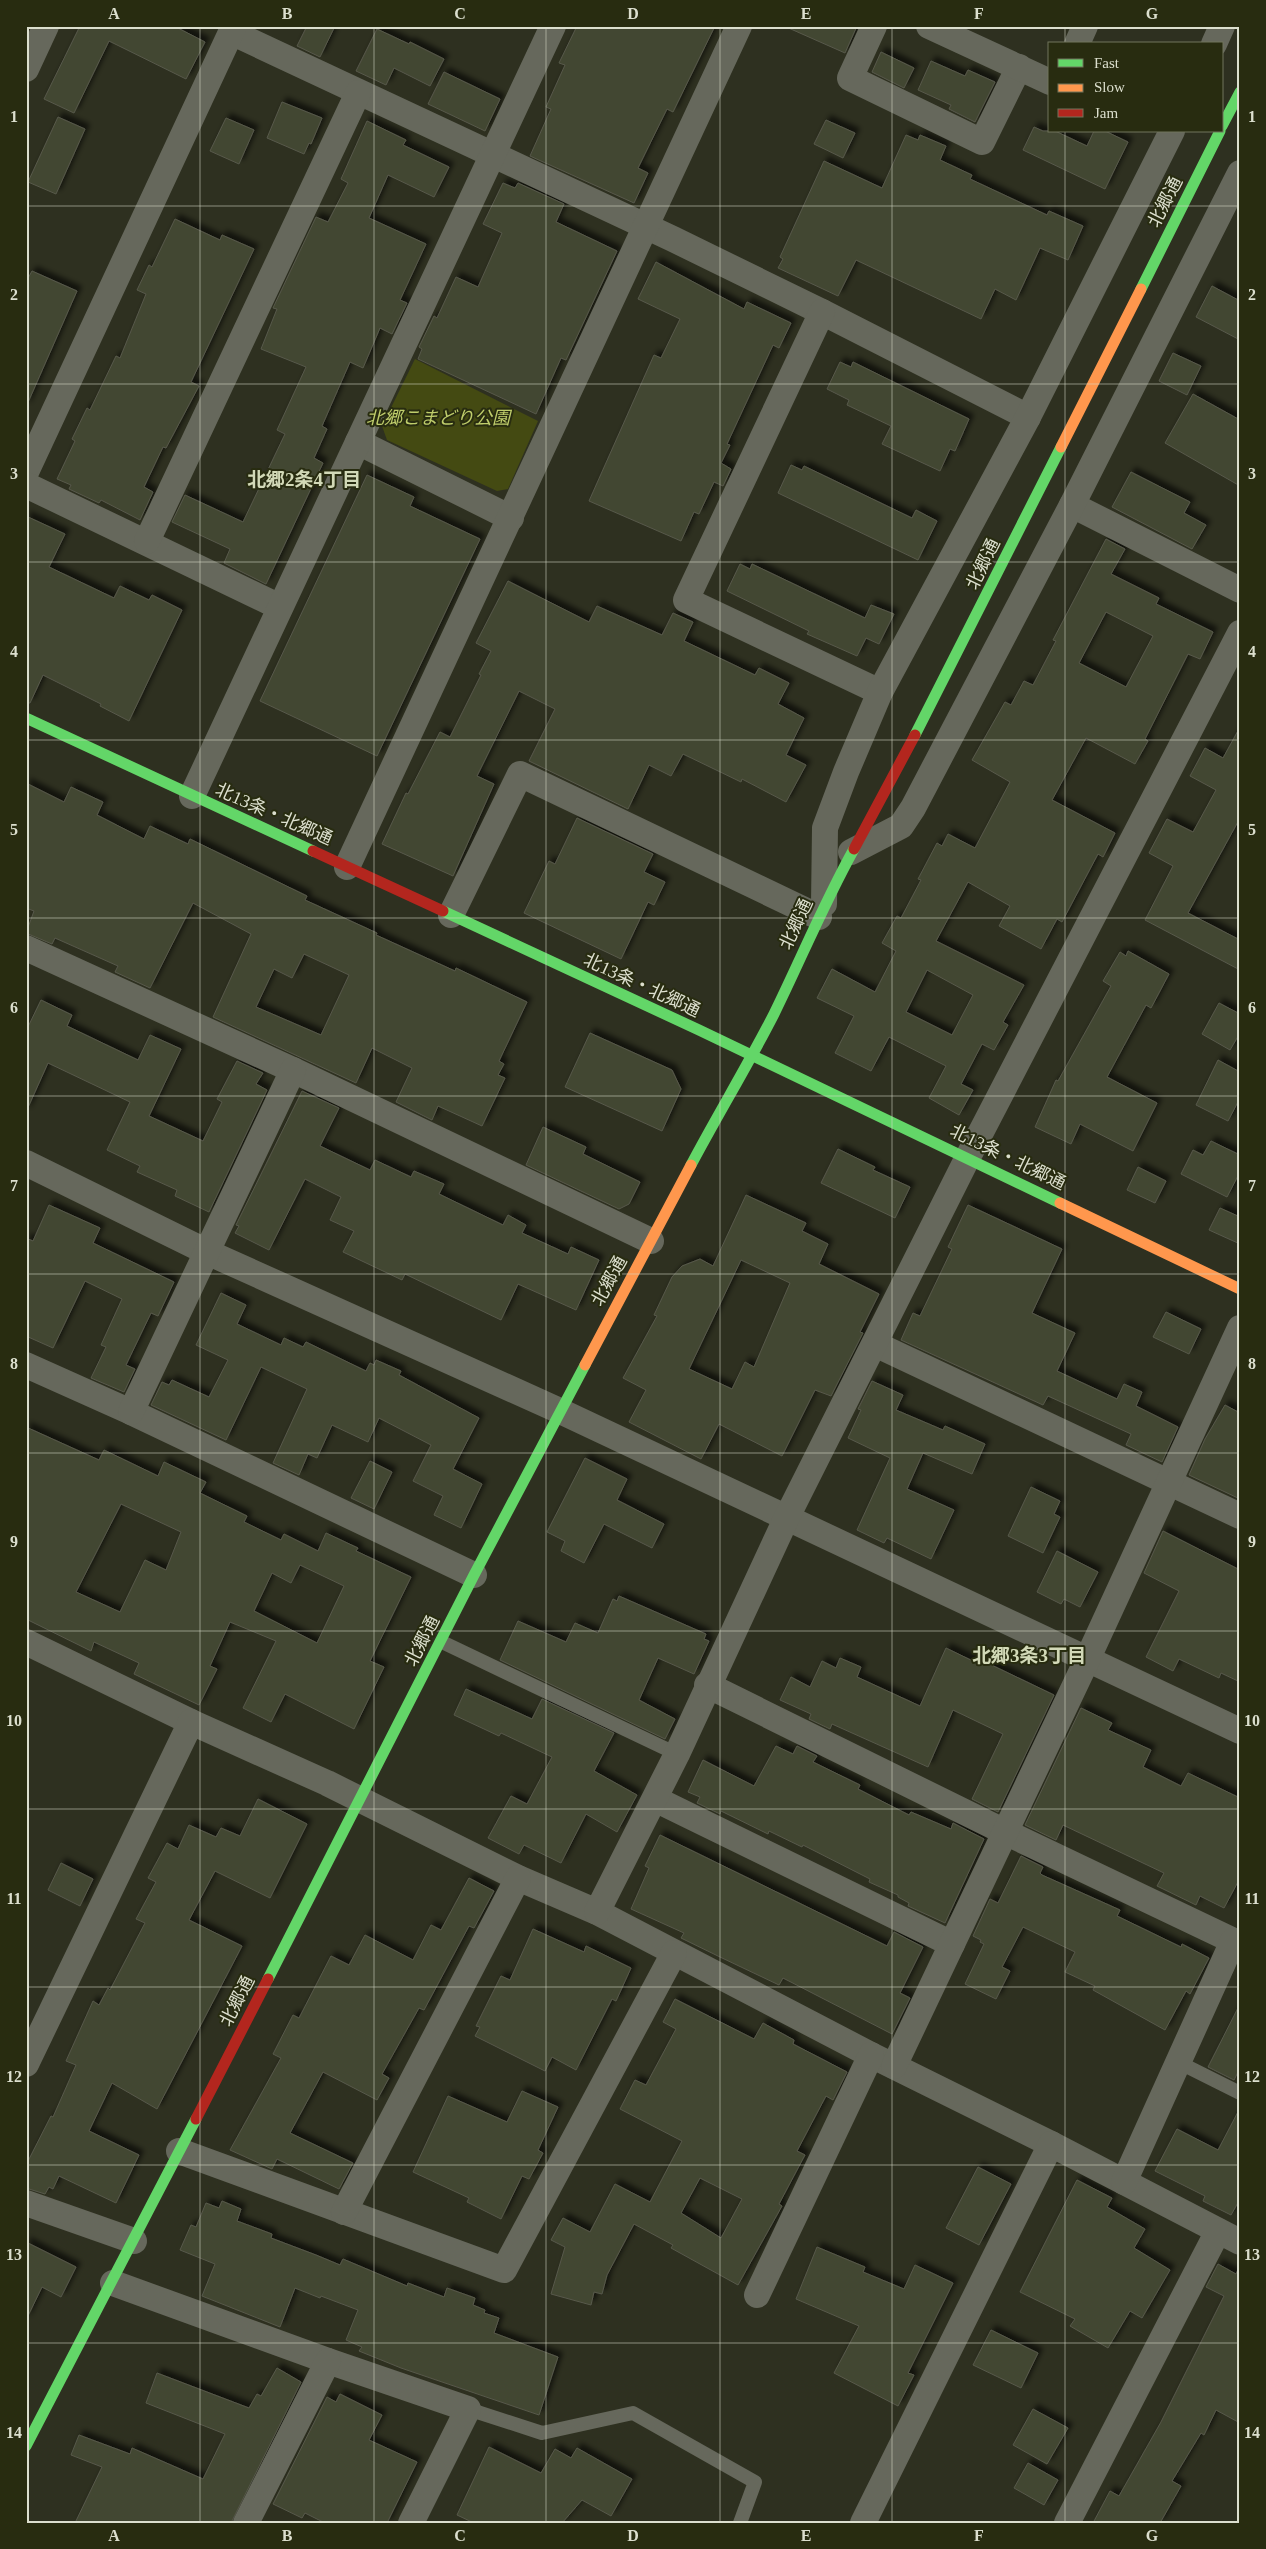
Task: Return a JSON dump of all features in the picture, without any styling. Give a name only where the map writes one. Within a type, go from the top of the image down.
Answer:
[{"type":"street","points":[[26,69],[46,26]]},
{"type":"street","points":[[192,796],[553,26]]},
{"type":"street","points":[[347,866],[739,26]]},
{"type":"street","points":[[874,26],[850,78],[982,142],[1019,68]]},
{"type":"street","points":[[929,26],[1048,81]]},
{"type":"street","points":[[1078,42],[1085,26]]},
{"type":"street","points":[[1215,42],[1222,26]]},
{"type":"street","points":[[26,472],[232,29],[358,94],[493,154],[822,312],[1028,417]]},
{"type":"street","points":[[1224,122],[1240,92]]},
{"type":"street","points":[[147,541],[358,94]]},
{"type":"street","name":"北郷通","points":[[26,2446],[113,2283],[179,2151],[442,1642],[474,1575],[727,1097],[752,1057],[821,910],[947,675],[1219,132]]},
{"type":"street","points":[[451,915],[520,774],[821,910],[825,828],[846,772],[880,692],[1028,417],[1167,133]]},
{"type":"street","points":[[851,852],[901,826],[913,808],[1072,505],[1240,173]]},
{"type":"street","points":[[822,312],[686,600],[880,692]]},
{"type":"street","points":[[358,442],[510,518]]},
{"type":"street","points":[[26,485],[147,541],[280,607]]},
{"type":"street","points":[[1072,505],[1240,590]]},
{"type":"street","points":[[597,1912],[677,1754],[707,1685],[786,1519],[968,1157],[1240,634]]},
{"type":"street","name":"北13条・北郷通","points":[[26,718],[968,1157],[1240,1289]]},
{"type":"street","points":[[26,948],[293,1070],[651,1242]]},
{"type":"street","points":[[130,1412],[293,1070]]},
{"type":"street","points":[[26,1163],[207,1252],[560,1411],[1240,1731]]},
{"type":"street","points":[[756,2295],[883,2060],[952,1944],[1087,1660],[1240,1328]]},
{"type":"street","points":[[875,1344],[1240,1516]]},
{"type":"street","points":[[26,1366],[130,1412],[474,1575]]},
{"type":"street","points":[[26,1642],[191,1722],[327,1783],[518,1878],[597,1912],[1229,2236],[1066,2523]]},
{"type":"street","points":[[707,1685],[1005,1832],[1240,1944]]},
{"type":"street","points":[[26,2064],[191,1722]]},
{"type":"street","points":[[654,1799],[952,1944]]},
{"type":"street","points":[[344,2212],[518,1878]]},
{"type":"street","points":[[1124,2182],[1233,1941],[1240,1944]]},
{"type":"street","points":[[179,2151],[504,2270],[674,1953]]},
{"type":"street","points":[[862,2523],[1051,2144]]},
{"type":"street","points":[[26,2203],[134,2241]]},
{"type":"street","points":[[113,2283],[328,2362],[468,2409],[411,2523]]},
{"type":"street","points":[[246,2523],[328,2362]]},
{"type":"lane","points":[[442,1642],[677,1754]]},
{"type":"lane","points":[[1178,2062],[1240,2093]]},
{"type":"lane","points":[[468,2409],[542,2433],[633,2413],[755,2482],[740,2523]]},
{"type":"green space","name":"北郷こまどり公園","points":[[415,359],[538,421],[508,489],[497,491],[387,440],[382,426]]},
{"type":"building","points":[[80,26],[174,26],[205,42],[186,79],[109,41],[74,113],[44,99]]},
{"type":"building","points":[[307,26],[335,26],[320,57],[297,46]]},
{"type":"building","points":[[577,26],[715,26],[673,112],[667,109],[638,168],[648,173],[634,203],[530,156],[551,109],[546,107],[565,65],[559,63]]},
{"type":"building","points":[[784,26],[857,26],[845,53]]},
{"type":"building","points":[[377,29],[409,44],[410,42],[444,59],[430,86],[394,68],[386,85],[356,71]]},
{"type":"building","points":[[881,52],[914,68],[904,88],[872,72]]},
{"type":"building","points":[[931,61],[965,76],[968,70],[995,82],[975,122],[949,109],[951,105],[918,90]]},
{"type":"building","points":[[444,72],[500,99],[485,131],[428,104]]},
{"type":"building","points":[[282,102],[322,118],[311,144],[309,143],[304,154],[267,138]]},
{"type":"building","points":[[58,117],[85,129],[56,194],[28,182]]},
{"type":"building","points":[[226,118],[254,130],[239,164],[210,151]]},
{"type":"building","points":[[826,120],[855,133],[843,158],[814,144]]},
{"type":"building","points":[[367,121],[406,140],[403,145],[449,167],[434,197],[388,175],[369,218],[426,244],[400,300],[407,303],[392,334],[380,328],[363,368],[350,362],[322,426],[327,429],[314,458],[323,463],[266,584],[224,563],[230,549],[172,522],[185,495],[243,522],[285,434],[277,430],[306,367],[261,349],[277,309],[273,308],[316,217],[328,222],[348,183],[341,179]]},
{"type":"building","points":[[1034,127],[1043,131],[1057,132],[1087,146],[1094,132],[1107,132],[1128,142],[1105,189],[1023,150]]},
{"type":"building","points":[[906,135],[918,140],[920,135],[946,146],[940,160],[972,175],[970,179],[1047,215],[1049,211],[1083,226],[1068,260],[1040,248],[1016,300],[995,289],[981,319],[856,260],[838,296],[778,268],[783,259],[780,257],[824,161],[882,188]]},
{"type":"building","points":[[503,183],[515,188],[518,183],[564,204],[556,222],[617,251],[566,360],[561,358],[536,414],[418,359],[422,349],[419,347],[434,316],[437,318],[456,277],[478,287],[502,233],[483,224]]},
{"type":"building","points":[[175,219],[220,240],[222,235],[254,249],[191,382],[199,386],[166,448],[163,447],[144,487],[153,492],[140,520],[101,500],[99,503],[69,489],[71,485],[57,479],[75,441],[72,439],[87,408],[90,410],[116,356],[120,358],[146,294],[137,290],[149,265],[152,267]]},
{"type":"building","points":[[656,262],[744,309],[747,302],[791,323],[779,348],[773,345],[727,444],[730,445],[721,463],[731,469],[723,486],[714,482],[699,514],[694,512],[681,541],[589,501],[654,355],[661,358],[680,319],[638,299]]},
{"type":"building","points":[[32,271],[77,291],[26,407],[26,282]]},
{"type":"building","points":[[1212,286],[1240,301],[1240,340],[1196,317]]},
{"type":"building","points":[[1173,353],[1201,366],[1187,395],[1159,381]]},
{"type":"building","points":[[840,362],[851,367],[853,362],[969,419],[955,451],[950,449],[940,471],[882,444],[891,426],[847,405],[849,400],[827,389]]},
{"type":"building","points":[[1193,394],[1240,420],[1240,486],[1165,443]]},
{"type":"building","points":[[791,465],[802,470],[804,466],[912,518],[916,510],[937,521],[918,560],[778,493]]},
{"type":"building","points":[[1131,472],[1190,502],[1184,513],[1206,525],[1192,549],[1112,507]]},
{"type":"building","points":[[367,475],[414,497],[410,506],[480,539],[377,756],[260,701]]},
{"type":"building","points":[[26,516],[65,534],[49,567],[114,598],[120,586],[149,600],[152,595],[182,610],[129,721],[100,706],[101,704],[43,675],[30,703],[26,703]]},
{"type":"building","points":[[1106,539],[1125,549],[1111,574],[1159,598],[1156,604],[1213,632],[1200,659],[1188,654],[1145,739],[1148,741],[1135,764],[1086,738],[1052,800],[1115,833],[1103,857],[1098,854],[1062,922],[1057,919],[1041,949],[999,926],[1010,906],[968,882],[936,941],[1024,985],[1003,1022],[1008,1025],[994,1050],[982,1044],[961,1084],[973,1090],[959,1115],[929,1098],[946,1066],[889,1037],[871,1071],[835,1053],[854,1016],[817,998],[832,969],[875,992],[896,951],[882,943],[897,916],[901,918],[921,880],[918,879],[937,843],[942,846],[948,834],[975,848],[1010,782],[972,760],[1005,702],[1011,705],[1024,681],[1033,685],[1056,641],[1053,640]],"holes":[[[1106,612],[1153,636],[1126,687],[1079,663]],[[927,970],[973,995],[952,1035],[906,1012]]]},
{"type":"building","points":[[740,564],[750,569],[752,564],[865,618],[871,605],[894,614],[879,644],[866,638],[857,656],[807,634],[809,631],[727,591]]},
{"type":"building","points":[[508,581],[589,622],[597,606],[662,635],[673,613],[693,622],[684,641],[755,675],[759,668],[789,683],[778,704],[804,718],[786,755],[806,765],[786,802],[742,779],[741,782],[683,754],[671,776],[649,765],[628,809],[529,761],[555,709],[519,691],[477,776],[494,784],[453,876],[382,844],[406,793],[408,794],[440,732],[450,737],[481,675],[479,674],[491,651],[476,643]]},
{"type":"building","points":[[1240,727],[1240,818],[1188,913],[1240,940],[1240,970],[1145,920],[1173,866],[1149,853],[1167,819],[1193,832],[1216,790],[1190,776],[1205,748],[1223,758]]},
{"type":"building","points":[[26,783],[64,802],[71,787],[103,802],[97,815],[144,839],[150,826],[188,844],[190,839],[307,896],[305,900],[377,933],[376,935],[455,971],[456,968],[527,1002],[499,1061],[504,1064],[498,1075],[505,1078],[482,1126],[438,1106],[432,1120],[396,1102],[412,1068],[372,1048],[356,1083],[213,1017],[251,934],[193,903],[150,988],[115,972],[118,966],[55,938],[52,944],[26,933],[34,911],[26,908]],"holes":[[[304,954],[349,975],[321,1035],[256,1007],[274,969],[292,978]]]},
{"type":"building","points":[[577,818],[653,854],[644,872],[665,882],[654,905],[648,902],[621,959],[524,913],[549,861],[555,864]]},
{"type":"building","points":[[1128,951],[1169,974],[1151,1008],[1146,1005],[1107,1077],[1157,1103],[1133,1151],[1080,1124],[1071,1144],[1035,1127],[1056,1080],[1058,1081],[1111,986],[1103,981],[1120,952],[1126,956]]},
{"type":"building","points":[[41,1000],[72,1015],[67,1026],[138,1060],[150,1035],[181,1049],[149,1116],[203,1141],[222,1102],[217,1099],[237,1061],[263,1073],[256,1084],[267,1090],[209,1212],[175,1196],[177,1190],[137,1172],[140,1166],[107,1150],[130,1102],[48,1063],[26,1112],[26,1031]]},
{"type":"building","points":[[1219,1003],[1240,1014],[1240,1033],[1230,1050],[1202,1034]]},
{"type":"building","points":[[590,1033],[672,1070],[681,1089],[662,1131],[565,1087]]},
{"type":"building","points":[[1218,1060],[1240,1072],[1240,1098],[1228,1121],[1196,1105]]},
{"type":"building","points":[[302,1091],[339,1108],[320,1146],[370,1170],[375,1160],[411,1177],[414,1171],[444,1184],[439,1194],[503,1225],[508,1215],[526,1225],[522,1233],[568,1254],[571,1247],[599,1260],[576,1310],[518,1284],[501,1320],[405,1274],[402,1280],[343,1252],[354,1231],[330,1220],[341,1197],[305,1179],[269,1250],[235,1233],[239,1226],[236,1225]]},
{"type":"building","points":[[543,1127],[586,1147],[583,1154],[640,1182],[629,1204],[619,1209],[526,1165]]},
{"type":"building","points":[[1211,1141],[1240,1155],[1240,1172],[1227,1197],[1181,1174],[1193,1150],[1203,1155]]},
{"type":"building","points":[[838,1149],[875,1167],[873,1170],[910,1187],[895,1218],[821,1183]]},
{"type":"building","points":[[1138,1167],[1166,1181],[1155,1203],[1127,1190]]},
{"type":"building","points":[[746,1195],[806,1223],[802,1231],[828,1244],[819,1264],[879,1294],[860,1332],[863,1333],[831,1396],[815,1390],[782,1456],[719,1424],[701,1459],[629,1422],[646,1390],[623,1378],[657,1316],[654,1315],[672,1277],[682,1266],[700,1259],[713,1266]],"holes":[[[741,1260],[790,1283],[754,1367],[745,1362],[732,1389],[689,1369]]]},
{"type":"building","points":[[49,1205],[100,1228],[93,1243],[174,1282],[158,1316],[151,1313],[126,1365],[135,1369],[124,1392],[91,1378],[106,1347],[101,1345],[122,1299],[85,1281],[53,1348],[26,1336],[26,1238],[33,1241]]},
{"type":"building","points":[[968,1205],[1062,1249],[1032,1313],[1075,1333],[1057,1371],[1117,1399],[1124,1384],[1142,1392],[1136,1406],[1178,1427],[1162,1462],[1126,1445],[1131,1434],[1048,1396],[1043,1405],[901,1340],[913,1313],[920,1316],[952,1249],[948,1247]]},
{"type":"building","points":[[1220,1208],[1240,1217],[1240,1244],[1209,1230]]},
{"type":"building","points":[[221,1293],[246,1305],[237,1324],[281,1345],[284,1338],[303,1347],[306,1342],[366,1371],[370,1363],[374,1365],[376,1360],[401,1371],[399,1375],[479,1418],[453,1469],[482,1484],[461,1528],[434,1515],[443,1496],[413,1481],[431,1445],[379,1418],[368,1442],[332,1425],[317,1458],[308,1454],[299,1475],[273,1463],[307,1389],[261,1367],[226,1440],[151,1405],[162,1382],[169,1385],[172,1380],[209,1397],[228,1360],[196,1345]]},
{"type":"building","points":[[1166,1312],[1201,1329],[1189,1354],[1153,1337]]},
{"type":"building","points":[[872,1381],[903,1395],[896,1410],[943,1430],[945,1426],[985,1444],[972,1474],[923,1453],[907,1489],[954,1510],[931,1559],[887,1538],[884,1543],[857,1530],[890,1458],[848,1438],[861,1410],[858,1409]]},
{"type":"building","points":[[1225,1405],[1240,1413],[1240,1499],[1189,1475],[1205,1439]]},
{"type":"building","points":[[26,1427],[99,1460],[104,1450],[158,1476],[164,1462],[206,1482],[200,1493],[247,1516],[244,1522],[281,1540],[284,1534],[318,1551],[326,1533],[358,1548],[356,1551],[411,1577],[370,1661],[384,1667],[354,1729],[285,1694],[271,1722],[243,1708],[276,1641],[230,1622],[210,1666],[217,1669],[199,1705],[134,1674],[139,1663],[94,1642],[91,1651],[26,1619]],"holes":[[[121,1504],[181,1532],[166,1570],[145,1560],[120,1612],[76,1592]],[[300,1565],[344,1586],[317,1643],[254,1611],[272,1573],[291,1583]]]},
{"type":"building","points":[[585,1458],[627,1479],[617,1500],[664,1524],[652,1548],[604,1524],[584,1563],[561,1551],[565,1541],[547,1532]]},
{"type":"building","points":[[370,1461],[392,1472],[374,1509],[351,1498]]},
{"type":"building","points":[[1031,1487],[1060,1501],[1054,1514],[1060,1517],[1043,1553],[1008,1536]]},
{"type":"building","points":[[1163,1531],[1240,1570],[1240,1682],[1221,1673],[1219,1678],[1179,1659],[1173,1671],[1146,1657],[1179,1591],[1144,1573]]},
{"type":"building","points":[[1057,1551],[1098,1572],[1080,1607],[1064,1599],[1061,1604],[1037,1592]]},
{"type":"building","points":[[619,1596],[706,1634],[704,1639],[709,1641],[694,1674],[658,1658],[639,1700],[675,1719],[665,1739],[500,1660],[518,1621],[566,1642],[575,1623],[598,1633],[613,1599],[617,1601]]},
{"type":"building","points":[[946,1648],[977,1663],[979,1659],[1054,1695],[998,1812],[972,1799],[1003,1734],[953,1710],[928,1767],[832,1724],[830,1729],[809,1719],[811,1714],[780,1700],[791,1677],[810,1687],[822,1661],[836,1668],[840,1658],[861,1667],[857,1677],[920,1706]]},
{"type":"building","points":[[466,1689],[532,1719],[542,1699],[614,1733],[594,1771],[637,1795],[617,1832],[586,1814],[561,1863],[524,1845],[519,1854],[488,1838],[511,1796],[527,1804],[552,1757],[501,1733],[499,1736],[454,1715]]},
{"type":"building","points":[[1081,1708],[1112,1723],[1108,1730],[1151,1750],[1143,1767],[1181,1786],[1188,1773],[1240,1798],[1240,1878],[1224,1908],[1200,1896],[1196,1905],[1157,1886],[1164,1873],[1063,1825],[1056,1840],[1025,1825]]},
{"type":"building","points":[[776,1746],[793,1754],[797,1746],[817,1756],[813,1762],[860,1785],[858,1789],[909,1815],[911,1812],[951,1829],[953,1823],[984,1839],[945,1923],[908,1906],[909,1903],[898,1897],[898,1895],[869,1882],[870,1879],[803,1845],[802,1847],[769,1831],[768,1834],[721,1811],[720,1814],[697,1803],[700,1797],[688,1792],[703,1760],[754,1786]]},
{"type":"building","points":[[258,1799],[307,1824],[270,1898],[215,1871],[189,1920],[242,1946],[157,2109],[112,2083],[89,2131],[139,2155],[116,2203],[59,2176],[53,2189],[49,2187],[45,2194],[26,2188],[26,2165],[51,2116],[53,2117],[76,2065],[66,2061],[93,2001],[99,2005],[108,1988],[110,1990],[145,1923],[136,1919],[156,1882],[148,1878],[167,1843],[178,1849],[189,1825],[216,1837],[221,1828],[240,1836]]},
{"type":"building","points":[[660,1835],[887,1946],[894,1932],[923,1947],[900,1993],[910,1998],[892,2034],[783,1978],[779,1985],[720,1957],[681,1938],[684,1933],[631,1909],[649,1868],[645,1866]]},
{"type":"building","points":[[1021,1856],[1043,1867],[1040,1873],[1042,1875],[1120,1910],[1117,1916],[1181,1947],[1182,1944],[1209,1958],[1190,1994],[1186,1991],[1165,2030],[1093,1990],[1095,1986],[1065,1972],[1075,1952],[1023,1927],[1002,1967],[1010,1971],[996,1999],[965,1984],[984,1944],[973,1936],[990,1899],[998,1903]]},
{"type":"building","points":[[61,1863],[93,1879],[80,1906],[48,1890]]},
{"type":"building","points":[[469,1878],[494,1891],[474,1928],[469,1926],[424,2010],[419,2008],[382,2074],[389,2078],[377,2100],[323,2072],[290,2133],[353,2163],[339,2189],[277,2159],[272,2169],[230,2150],[281,2058],[273,2054],[293,2015],[299,2018],[331,1956],[349,1965],[365,1935],[413,1960],[431,1925],[441,1930]]},
{"type":"building","points":[[533,1929],[584,1952],[586,1946],[631,1968],[616,2001],[612,1999],[576,2070],[552,2057],[545,2071],[475,2036],[480,2027],[476,2026],[501,1976],[510,1980]]},
{"type":"building","points":[[675,1999],[754,2039],[763,2023],[794,2040],[793,2044],[847,2072],[833,2100],[826,2096],[797,2151],[805,2155],[779,2204],[782,2206],[738,2285],[671,2248],[673,2245],[634,2224],[607,2275],[602,2294],[594,2292],[591,2305],[551,2294],[565,2247],[551,2240],[563,2218],[590,2232],[615,2184],[650,2202],[682,2141],[620,2109],[635,2080],[646,2085],[676,2029],[663,2022]],"holes":[[[700,2178],[742,2199],[721,2238],[681,2213]]]},
{"type":"building","points":[[1240,2004],[1240,2068],[1234,2080],[1208,2067]]},
{"type":"building","points":[[522,2091],[558,2107],[538,2150],[543,2153],[529,2179],[522,2176],[501,2219],[467,2202],[469,2198],[413,2172],[448,2096],[507,2122]]},
{"type":"building","points":[[1240,2108],[1240,2199],[1231,2215],[1203,2201],[1205,2196],[1155,2171],[1177,2129],[1218,2150]]},
{"type":"building","points":[[978,2167],[1011,2184],[979,2245],[946,2228]]},
{"type":"building","points":[[1077,2180],[1112,2198],[1107,2207],[1145,2229],[1134,2248],[1170,2270],[1142,2318],[1130,2311],[1108,2348],[1070,2326],[1075,2319],[1020,2292]]},
{"type":"building","points":[[222,2201],[241,2209],[237,2221],[272,2234],[271,2238],[340,2265],[343,2259],[407,2286],[408,2283],[444,2297],[447,2288],[475,2298],[473,2305],[485,2310],[484,2313],[499,2318],[494,2333],[558,2357],[539,2415],[401,2368],[359,2351],[362,2347],[346,2340],[358,2310],[321,2296],[320,2298],[295,2288],[280,2327],[202,2296],[215,2264],[180,2250],[191,2225],[196,2227],[206,2203],[219,2208]]},
{"type":"building","points":[[26,2242],[76,2267],[61,2297],[42,2287],[26,2320]]},
{"type":"building","points":[[817,2247],[865,2267],[863,2272],[904,2289],[915,2265],[953,2283],[908,2373],[914,2375],[898,2406],[834,2373],[859,2326],[796,2299]]},
{"type":"building","points":[[1218,2264],[1236,2274],[1240,2266],[1240,2423],[1216,2410],[1204,2435],[1201,2433],[1172,2481],[1181,2486],[1160,2523],[1093,2523],[1110,2491],[1119,2496],[1161,2422],[1224,2296],[1206,2287]]},
{"type":"building","points":[[991,2330],[1038,2353],[1021,2388],[973,2365]]},
{"type":"building","points":[[277,2368],[301,2382],[231,2523],[75,2523],[102,2467],[71,2455],[79,2435],[130,2454],[132,2448],[203,2479],[225,2434],[146,2403],[157,2373],[249,2408],[257,2394],[261,2396]]},
{"type":"building","points":[[340,2394],[382,2415],[369,2440],[417,2462],[387,2523],[325,2523],[305,2513],[302,2518],[273,2504],[327,2397],[336,2402]]},
{"type":"building","points":[[1033,2409],[1068,2428],[1047,2464],[1013,2445]]},
{"type":"building","points":[[489,2447],[541,2473],[555,2449],[571,2458],[577,2448],[632,2479],[611,2516],[582,2500],[562,2523],[474,2523],[457,2515]]},
{"type":"building","points":[[1028,2463],[1058,2480],[1044,2505],[1014,2488]]},
{"type":"traffic: fast","points":[[1224,122],[1240,92]]},
{"type":"traffic: fast","points":[[1141,289],[1220,132]]},
{"type":"traffic: fast","points":[[915,735],[1061,447]]},
{"type":"traffic: fast","points":[[26,718],[313,851]]},
{"type":"traffic: fast","points":[[691,1165],[774,1014],[854,849]]},
{"type":"traffic: fast","points":[[443,911],[699,1030],[1060,1203]]},
{"type":"traffic: fast","points":[[268,1979],[474,1575],[585,1365]]},
{"type":"traffic: fast","points":[[26,2446],[196,2119]]},
{"type":"traffic: slow","points":[[1061,447],[1141,289]]},
{"type":"traffic: slow","points":[[585,1365],[691,1165]]},
{"type":"traffic: slow","points":[[1060,1203],[1240,1289]]},
{"type":"traffic: jam","points":[[854,849],[915,735]]},
{"type":"traffic: jam","points":[[313,851],[443,911]]},
{"type":"traffic: jam","points":[[196,2119],[268,1979]]},
{"type":"district","name":"北郷2条4丁目","points":[[304,479]]},
{"type":"district","name":"北郷3条3丁目","points":[[1029,1655]]}]
